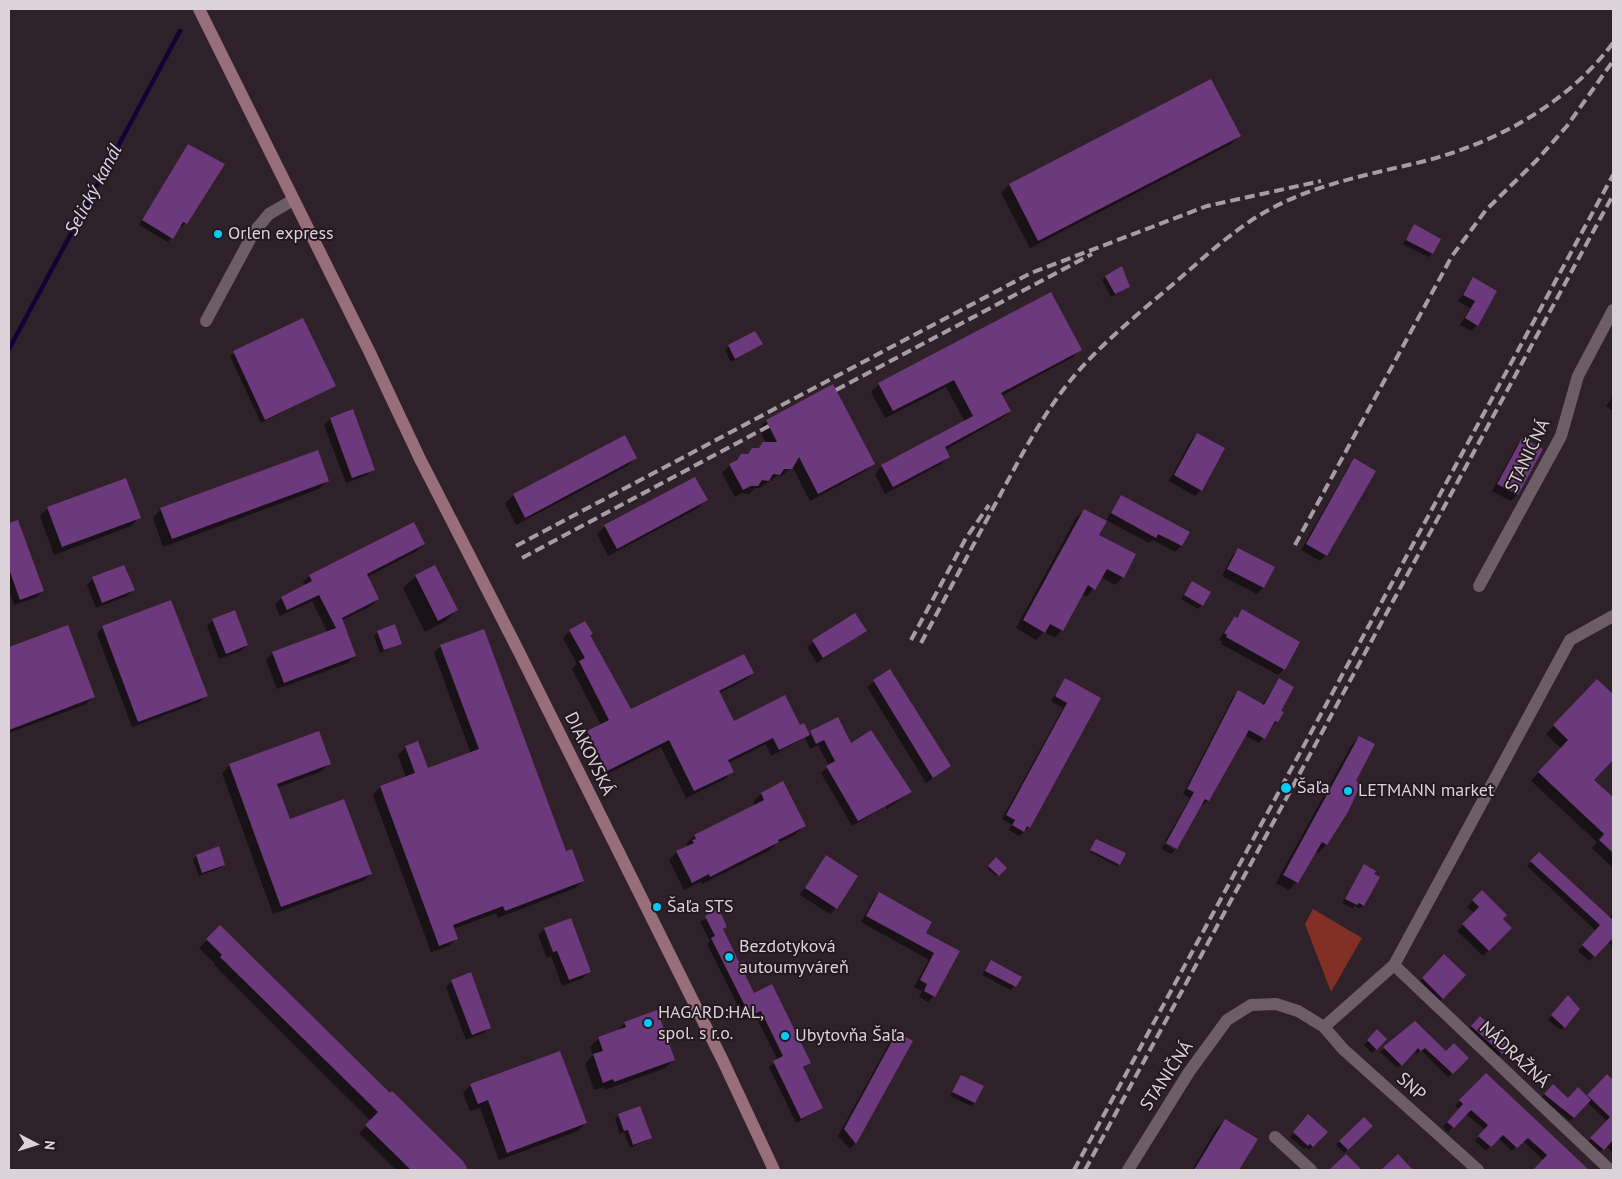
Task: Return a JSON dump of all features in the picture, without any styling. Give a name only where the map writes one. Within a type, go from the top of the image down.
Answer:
[{"type":"street","name":"DIAKOVSKÁ","points":[[199,9],[370,353],[420,459],[516,646],[774,1170]]},
{"type":"street","points":[[206,321],[254,232],[269,214],[293,200]]},
{"type":"street","name":"STANIČNÁ","points":[[1479,586],[1561,436],[1578,376],[1613,310]]},
{"type":"street","points":[[1324,1027],[1394,965],[1570,640],[1613,616]]},
{"type":"street","name":"NÁDRAŽNÁ","points":[[1394,965],[1610,1170]]},
{"type":"street","name":"SNP","points":[[1244,1009],[1251,1004],[1276,1004],[1298,1011],[1324,1027],[1343,1049],[1478,1170]]},
{"type":"street","name":"STANIČNÁ","points":[[1128,1170],[1189,1072],[1227,1020],[1244,1009]]},
{"type":"street","points":[[1275,1137],[1311,1170]]},
{"type":"shaded area","points":[[1313,909],[1362,938],[1331,992],[1305,924]]},
{"type":"building","points":[[1211,79],[1241,136],[1038,241],[1009,184]]},
{"type":"building","points":[[188,144],[225,164],[187,224],[183,222],[173,239],[142,220]]},
{"type":"building","points":[[1414,224],[1441,239],[1433,254],[1406,240]]},
{"type":"building","points":[[1122,266],[1130,287],[1115,294],[1105,276]]},
{"type":"building","points":[[1473,277],[1497,291],[1478,326],[1465,318],[1475,301],[1463,295]]},
{"type":"building","points":[[1051,292],[1082,350],[1001,393],[1011,411],[945,447],[950,457],[893,487],[881,465],[973,416],[954,380],[893,411],[878,383]]},
{"type":"building","points":[[303,318],[336,386],[265,420],[233,351]]},
{"type":"building","points":[[755,331],[763,344],[735,359],[728,345]]},
{"type":"building","points":[[833,384],[875,464],[818,494],[799,457],[792,469],[784,469],[780,475],[773,474],[769,481],[762,480],[758,486],[751,486],[743,490],[729,464],[737,460],[741,454],[748,454],[752,448],[759,448],[763,442],[777,442],[766,420]]},
{"type":"building","points":[[353,409],[375,470],[352,478],[330,418]]},
{"type":"building","points":[[1197,433],[1225,448],[1202,491],[1174,475]]},
{"type":"building","points":[[625,435],[637,458],[525,518],[513,494]]},
{"type":"building","points":[[1522,438],[1543,449],[1518,495],[1497,484]]},
{"type":"building","points":[[318,450],[329,481],[172,539],[160,508]]},
{"type":"building","points":[[1354,458],[1376,471],[1327,556],[1306,544]]},
{"type":"building","points":[[695,477],[708,500],[617,549],[604,525]]},
{"type":"building","points":[[126,478],[141,518],[62,547],[47,507]]},
{"type":"building","points":[[1121,495],[1190,532],[1182,546],[1158,534],[1156,538],[1111,513]]},
{"type":"building","points":[[1084,509],[1107,521],[1099,535],[1136,554],[1124,578],[1107,569],[1095,590],[1088,585],[1063,631],[1050,624],[1045,633],[1023,620]]},
{"type":"building","points":[[18,520],[44,591],[20,600],[9,569],[9,523]]},
{"type":"building","points":[[414,522],[425,544],[367,574],[379,599],[342,618],[356,656],[284,683],[272,652],[336,628],[319,595],[287,610],[281,597],[312,581],[309,575]]},
{"type":"building","points":[[1238,548],[1275,567],[1264,588],[1227,569]]},
{"type":"building","points":[[124,565],[135,590],[102,603],[92,577]]},
{"type":"building","points":[[435,565],[458,610],[438,621],[415,575]]},
{"type":"building","points":[[1192,581],[1211,592],[1203,606],[1184,595]]},
{"type":"building","points":[[171,600],[208,696],[138,722],[102,626]]},
{"type":"building","points":[[1242,609],[1300,642],[1285,670],[1226,637],[1227,635],[1224,633]]},
{"type":"building","points":[[235,610],[248,645],[226,654],[212,619]]},
{"type":"building","points":[[855,613],[867,631],[823,658],[812,640]]},
{"type":"building","points":[[585,621],[593,634],[590,635],[631,709],[744,654],[754,673],[719,691],[734,721],[785,695],[800,725],[804,723],[810,735],[779,750],[773,738],[728,760],[734,772],[694,791],[669,740],[607,771],[587,731],[609,720],[579,661],[585,658],[569,630]]},
{"type":"building","points":[[395,624],[402,644],[384,650],[377,631]]},
{"type":"building","points":[[68,625],[95,697],[9,730],[9,647]]},
{"type":"building","points":[[484,629],[566,851],[572,849],[584,881],[505,911],[503,906],[453,925],[458,939],[439,946],[380,786],[415,773],[405,746],[418,741],[428,768],[479,749],[440,645]]},
{"type":"building","points":[[890,669],[951,766],[933,778],[873,680]]},
{"type":"building","points":[[1065,678],[1101,698],[1030,828],[1027,826],[1024,832],[1012,825],[1015,820],[1006,815],[1067,703],[1055,696]]},
{"type":"building","points":[[1279,678],[1294,687],[1281,711],[1284,712],[1278,722],[1275,721],[1265,739],[1249,730],[1209,801],[1205,799],[1177,849],[1166,843],[1194,792],[1187,789],[1238,690],[1264,705]]},
{"type":"building","points":[[1597,679],[1613,694],[1613,760],[1594,780],[1613,797],[1613,853],[1599,840],[1604,834],[1538,772],[1568,740],[1553,725]]},
{"type":"building","points":[[838,717],[851,743],[871,730],[912,792],[858,821],[826,766],[835,761],[824,740],[816,744],[810,731]]},
{"type":"building","points":[[319,731],[331,764],[277,784],[290,819],[344,799],[372,874],[281,907],[229,764]]},
{"type":"building","points":[[1359,736],[1375,744],[1356,781],[1361,784],[1348,812],[1327,845],[1322,842],[1298,883],[1283,875]]},
{"type":"building","points":[[783,781],[806,826],[710,877],[709,874],[692,883],[676,851],[694,843],[692,840],[696,839],[694,835],[764,800],[761,793]]},
{"type":"building","points":[[1096,839],[1126,853],[1120,865],[1090,850]]},
{"type":"building","points":[[219,846],[225,865],[202,873],[196,855]]},
{"type":"building","points":[[1539,852],[1613,920],[1613,938],[1595,957],[1582,945],[1600,925],[1530,861]]},
{"type":"building","points":[[826,855],[858,876],[837,909],[805,888]]},
{"type":"building","points":[[996,857],[1007,868],[999,876],[988,866]]},
{"type":"building","points":[[1364,864],[1376,871],[1374,874],[1380,877],[1364,906],[1345,899]]},
{"type":"building","points":[[1482,890],[1507,915],[1503,919],[1512,928],[1489,951],[1462,924],[1479,907],[1472,900]]},
{"type":"building","points":[[879,892],[932,922],[926,933],[960,951],[935,997],[924,991],[927,984],[920,980],[934,953],[866,916]]},
{"type":"building","points":[[719,909],[727,927],[723,929],[754,993],[772,984],[811,1063],[803,1067],[823,1108],[801,1119],[773,1061],[783,1056],[761,1011],[750,1016],[711,938],[715,936],[705,916]]},
{"type":"building","points":[[571,918],[591,972],[569,980],[557,951],[553,952],[544,928]]},
{"type":"building","points":[[220,925],[390,1093],[392,1091],[463,1161],[468,1170],[411,1170],[365,1125],[378,1112],[220,957],[222,955],[206,939]]},
{"type":"building","points":[[1444,954],[1466,975],[1443,999],[1422,978]]},
{"type":"building","points":[[991,960],[1022,977],[1016,987],[985,971]]},
{"type":"building","points":[[471,972],[491,1028],[472,1035],[451,980]]},
{"type":"building","points":[[1568,995],[1580,1009],[1565,1028],[1551,1015]]},
{"type":"building","points":[[657,1010],[675,1060],[614,1082],[613,1079],[603,1083],[593,1054],[603,1051],[598,1037],[626,1027],[624,1022]]},
{"type":"building","points":[[1480,1016],[1511,1045],[1502,1054],[1471,1026]]},
{"type":"building","points":[[1415,1021],[1446,1051],[1454,1043],[1469,1058],[1453,1074],[1425,1048],[1421,1051],[1418,1048],[1402,1066],[1383,1047]]},
{"type":"building","points":[[1377,1029],[1387,1039],[1377,1050],[1367,1040]]},
{"type":"building","points":[[897,1032],[913,1041],[856,1144],[844,1129]]},
{"type":"building","points":[[560,1051],[587,1123],[507,1153],[488,1100],[478,1104],[470,1084]]},
{"type":"building","points":[[1486,1073],[1589,1170],[1533,1170],[1547,1155],[1528,1138],[1517,1148],[1503,1135],[1491,1147],[1478,1136],[1488,1125],[1471,1110],[1454,1128],[1447,1122],[1463,1104],[1459,1100]]},
{"type":"building","points":[[1607,1074],[1613,1080],[1613,1140],[1604,1150],[1590,1138],[1610,1117],[1587,1095]]},
{"type":"building","points":[[961,1075],[984,1086],[975,1103],[952,1092]]},
{"type":"building","points":[[1553,1084],[1568,1098],[1578,1087],[1591,1100],[1574,1118],[1544,1094]]},
{"type":"building","points":[[640,1106],[652,1138],[633,1145],[628,1130],[624,1131],[618,1114]]},
{"type":"building","points":[[1308,1114],[1328,1132],[1313,1147],[1310,1144],[1308,1146],[1293,1132]]},
{"type":"building","points":[[1364,1117],[1373,1126],[1348,1150],[1339,1141]]},
{"type":"building","points":[[1225,1119],[1258,1139],[1239,1170],[1194,1170]]},
{"type":"building","points":[[1346,1154],[1362,1170],[1329,1170]]},
{"type":"building","points":[[1398,1154],[1413,1170],[1381,1170]]},
{"type":"waterway","name":"Selický kanál","points":[[9,349],[180,31]]},
{"type":"railway","points":[[921,643],[1014,468],[1059,395],[1082,367],[1137,315],[1225,240],[1261,214],[1328,185],[1449,154],[1502,132],[1527,119],[1574,85],[1613,43]]},
{"type":"railway","points":[[1295,545],[1452,256],[1486,210],[1537,160],[1567,126],[1613,61]]},
{"type":"railway","points":[[1074,1170],[1613,175]]},
{"type":"railway","points":[[516,546],[1031,273],[1207,206],[1321,181]]},
{"type":"railway","points":[[1085,1170],[1613,195]]},
{"type":"railway","points":[[836,390],[1092,254]]},
{"type":"railway","points":[[522,558],[769,426]]},
{"type":"railway","points":[[911,640],[966,538],[989,505]]},
{"type":"place","name":"Orlen express","points":[[218,234]]},
{"type":"place","name":"Šaľa","points":[[1286,788]]},
{"type":"place","name":"LETMANN market","points":[[1348,791]]},
{"type":"place","name":"Šaľa STS","points":[[657,907]]},
{"type":"place","name":"Bezdotyková autoumyváreň","points":[[729,957]]},
{"type":"place","name":"HAGARD:HAL, spol. s r.o.","points":[[648,1023]]},
{"type":"place","name":"Ubytovňa Šaľa","points":[[785,1036]]}]
